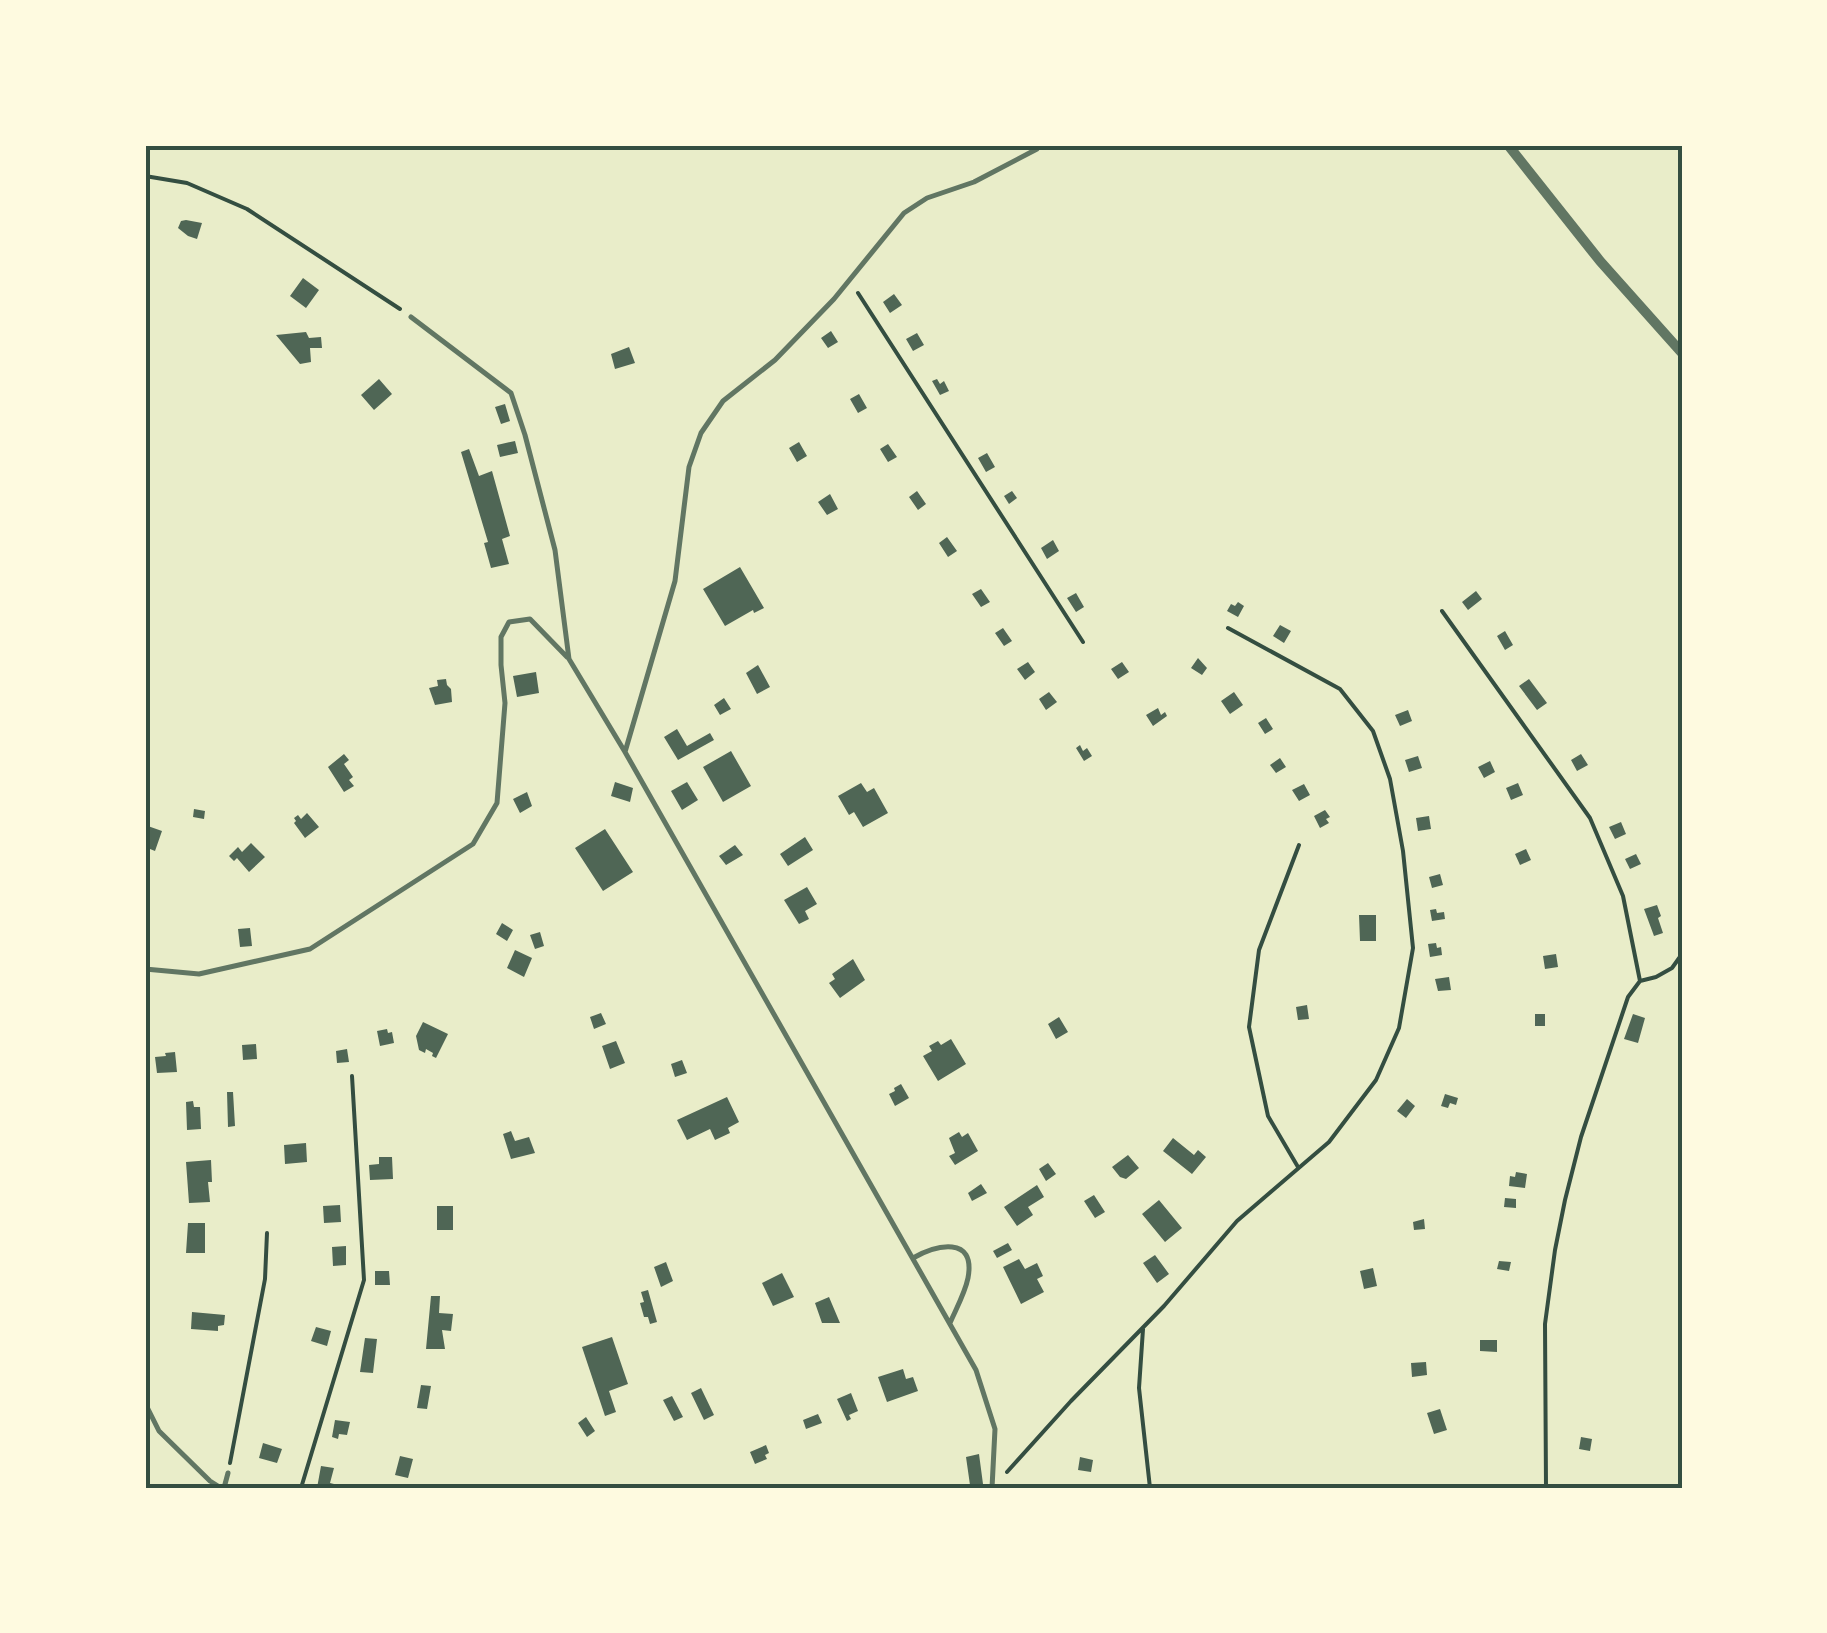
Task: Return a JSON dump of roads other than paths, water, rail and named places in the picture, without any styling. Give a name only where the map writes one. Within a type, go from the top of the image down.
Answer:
[{"type":"street","points":[[1508,145],[1600,261],[1682,353]]},
{"type":"lane","points":[[625,752],[675,580],[689,467],[701,433],[723,402],[775,360],[850,281],[904,213],[927,198],[974,182],[1040,145]]},
{"type":"lane","points":[[412,317],[512,393],[555,550],[568,659]]},
{"type":"lane","points":[[145,970],[199,974],[310,949],[473,844],[496,804],[505,704],[500,637],[509,622],[530,619],[568,659],[625,752],[976,1370],[995,1429],[992,1488]]},
{"type":"lane","points":[[913,1258],[939,1246],[952,1246],[968,1261],[968,1276],[950,1322]]},
{"type":"lane","points":[[145,1403],[159,1431],[210,1482],[223,1488],[228,1473]]}]
